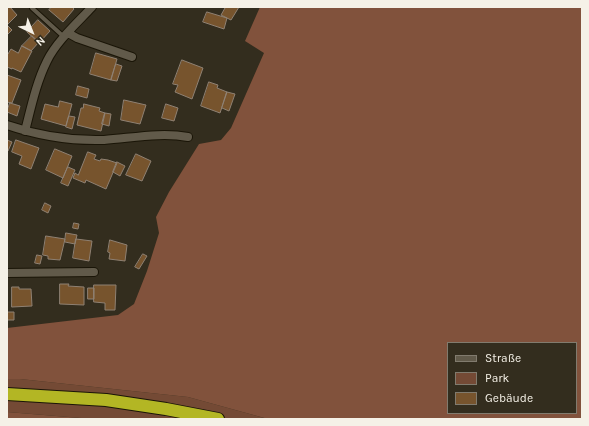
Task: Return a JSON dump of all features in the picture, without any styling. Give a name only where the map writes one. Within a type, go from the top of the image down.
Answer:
[{"type":"highway","points":[[7,394],[106,400],[218,419]]},
{"type":"street","points":[[25,131],[38,83],[47,60],[66,35],[92,7]]},
{"type":"street","points":[[66,35],[132,57]]},
{"type":"street","points":[[7,126],[48,136],[74,140],[103,140],[174,134],[188,137]]},
{"type":"street","points":[[7,273],[94,272]]},
{"type":"lane","points":[[32,8],[66,35]]},
{"type":"green space","points":[[7,379],[20,379],[188,397],[268,419],[93,419],[7,412]]},
{"type":"shaded area","points":[[260,7],[582,7],[582,419],[268,419],[188,397],[20,379],[7,379],[7,328],[118,315],[134,304],[147,271],[159,233],[156,217],[169,192],[199,144],[221,140],[231,128],[264,53],[245,41]]},
{"type":"shaded area","points":[[7,412],[93,419],[7,419]]},
{"type":"building","points":[[7,7],[10,7],[17,15],[7,25]]},
{"type":"building","points":[[52,7],[72,7],[74,9],[63,22],[49,10]]},
{"type":"building","points":[[224,7],[239,7],[231,20],[221,15],[225,8]]},
{"type":"building","points":[[207,12],[227,18],[224,29],[203,22]]},
{"type":"building","points":[[38,20],[50,31],[39,43],[27,32]]},
{"type":"building","points":[[7,25],[12,30],[7,35]]},
{"type":"building","points":[[32,36],[39,42],[31,51],[22,46]]},
{"type":"building","points":[[22,46],[32,51],[21,72],[7,67],[7,54],[11,49],[18,53]]},
{"type":"building","points":[[96,53],[117,59],[111,80],[90,74]]},
{"type":"building","points":[[182,60],[203,68],[192,99],[175,92],[178,85],[173,84]]},
{"type":"building","points":[[116,64],[122,66],[117,81],[111,80]]},
{"type":"building","points":[[7,75],[21,80],[12,103],[7,102]]},
{"type":"building","points":[[209,82],[218,85],[217,88],[227,92],[220,113],[201,106]]},
{"type":"building","points":[[78,86],[89,89],[87,98],[76,95]]},
{"type":"building","points":[[227,92],[235,94],[229,111],[222,108]]},
{"type":"building","points":[[124,100],[146,105],[140,124],[121,120]]},
{"type":"building","points":[[60,101],[72,104],[66,126],[41,119],[45,104],[58,107]]},
{"type":"building","points":[[10,103],[20,106],[17,116],[7,112]]},
{"type":"building","points":[[84,104],[100,108],[99,111],[105,113],[101,131],[77,125],[81,108],[83,108]]},
{"type":"building","points":[[166,104],[178,108],[174,121],[162,118]]},
{"type":"building","points":[[105,113],[111,114],[109,126],[102,124]]},
{"type":"building","points":[[69,116],[75,117],[72,129],[66,127]]},
{"type":"building","points":[[7,140],[12,142],[8,151],[7,150]]},
{"type":"building","points":[[16,140],[39,148],[31,169],[19,164],[22,156],[12,152]]},
{"type":"building","points":[[55,149],[72,156],[63,178],[46,170]]},
{"type":"building","points":[[88,152],[96,155],[94,159],[100,161],[101,159],[108,160],[117,163],[106,189],[86,180],[85,183],[73,178],[75,173],[78,175]]},
{"type":"building","points":[[136,154],[151,161],[142,181],[126,175]]},
{"type":"building","points":[[117,162],[125,166],[120,176],[113,172]]},
{"type":"building","points":[[68,167],[75,170],[68,186],[61,183]]},
{"type":"building","points":[[45,203],[51,206],[48,213],[42,210]]},
{"type":"building","points":[[74,223],[79,224],[78,229],[73,228]]},
{"type":"building","points":[[66,233],[77,235],[75,244],[65,242]]},
{"type":"building","points":[[46,236],[65,239],[60,260],[48,259],[48,256],[43,255]]},
{"type":"building","points":[[76,239],[92,241],[89,261],[73,258]]},
{"type":"building","points":[[110,240],[127,245],[125,261],[109,259],[110,253],[108,252]]},
{"type":"building","points":[[143,254],[147,256],[139,269],[135,267]]},
{"type":"building","points":[[37,255],[42,256],[40,264],[35,263]]},
{"type":"building","points":[[60,284],[84,287],[84,305],[60,304]]},
{"type":"building","points":[[94,285],[116,285],[115,310],[105,310],[105,303],[94,302]]},
{"type":"building","points":[[12,287],[19,287],[19,289],[31,289],[32,306],[12,307]]},
{"type":"building","points":[[88,288],[94,288],[94,299],[88,299]]},
{"type":"building","points":[[7,312],[14,312],[14,320],[7,320]]}]
